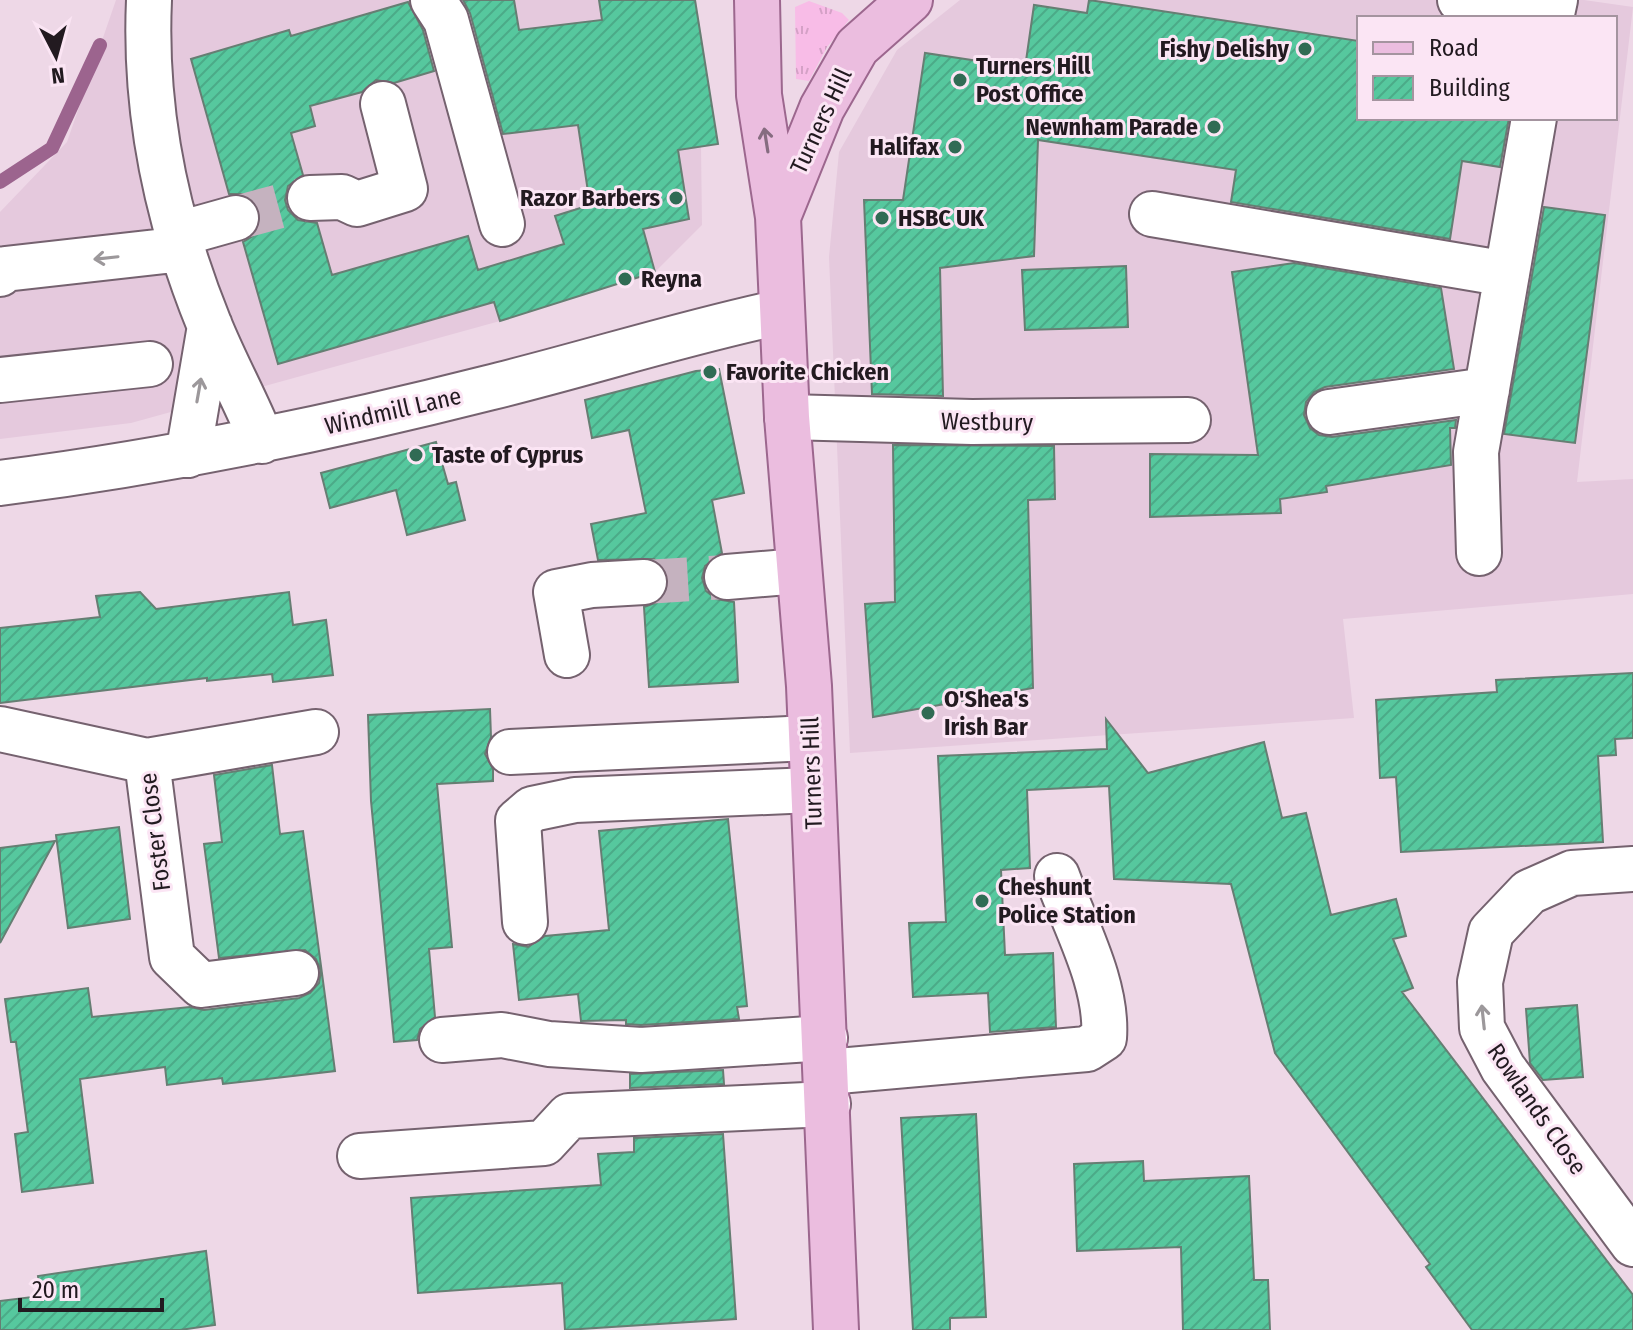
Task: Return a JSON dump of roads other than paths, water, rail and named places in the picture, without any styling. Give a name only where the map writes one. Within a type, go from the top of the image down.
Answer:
[{"type":"main road","name":"Turners Hill","points":[[757,0],[759,95],[778,217],[787,417],[809,686],[836,1330]]},
{"type":"main road","name":"Turners Hill","points":[[778,217],[822,108],[857,47],[910,0]]},
{"type":"street","points":[[149,0],[149,92],[159,156],[181,242],[210,326],[243,393],[262,441]]},
{"type":"street","points":[[433,0],[446,20],[502,224]]},
{"type":"street","points":[[1460,0],[1553,11]]},
{"type":"street","points":[[310,198],[342,197],[357,204],[405,189],[383,104]]},
{"type":"street","points":[[1479,553],[1476,452],[1534,120]]},
{"type":"street","points":[[1152,214],[1507,274]]},
{"type":"street","points":[[0,274],[5,269],[181,242],[236,218]]},
{"type":"street","name":"Windmill Lane","points":[[0,483],[262,441],[493,387],[662,338],[781,312]]},
{"type":"street","points":[[188,455],[210,326]]},
{"type":"street","points":[[0,380],[150,364]]},
{"type":"street","points":[[1329,412],[1487,390]]},
{"type":"street","name":"Westbury","points":[[787,417],[1032,423],[1188,420]]},
{"type":"street","points":[[727,577],[799,571]]},
{"type":"street","points":[[567,655],[556,592],[592,585],[644,582]]},
{"type":"street","name":"Foster Close","points":[[0,729],[147,761],[172,957],[201,985],[296,973]]},
{"type":"street","points":[[147,761],[316,732]]},
{"type":"street","points":[[510,752],[809,738]]},
{"type":"street","points":[[525,922],[518,821],[532,809],[575,800],[812,790]]},
{"type":"street","name":"Rowlands Close","points":[[1633,869],[1572,873],[1529,892],[1491,932],[1480,982],[1482,1028],[1503,1068],[1633,1244]]},
{"type":"street","points":[[360,1156],[544,1143],[569,1116],[827,1071],[1087,1049],[1104,1038],[1106,1018],[1099,989],[1057,876]]},
{"type":"street","points":[[442,1040],[502,1035],[549,1044],[641,1050],[827,1071]]},
{"type":"waterway","points":[[0,182],[52,148],[100,45]]},
{"type":"tunnel","points":[[236,218],[310,198]]},
{"type":"tunnel","points":[[644,582],[727,577]]},
{"type":"place","name":"Fishy Delishy","points":[[1305,49]]},
{"type":"place","name":"Turners Hill Post Office","points":[[960,80]]},
{"type":"place","name":"Newnham Parade","points":[[1214,127]]},
{"type":"place","name":"Halifax","points":[[955,147]]},
{"type":"place","name":"Razor Barbers","points":[[676,198]]},
{"type":"place","name":"HSBC UK","points":[[882,218]]},
{"type":"place","name":"Reyna","points":[[625,279]]},
{"type":"place","name":"Favorite Chicken","points":[[710,372]]},
{"type":"place","name":"Taste of Cyprus","points":[[416,455]]},
{"type":"place","name":"O'Shea's Irish Bar","points":[[928,713]]},
{"type":"place","name":"Cheshunt Police Station","points":[[982,901]]}]
